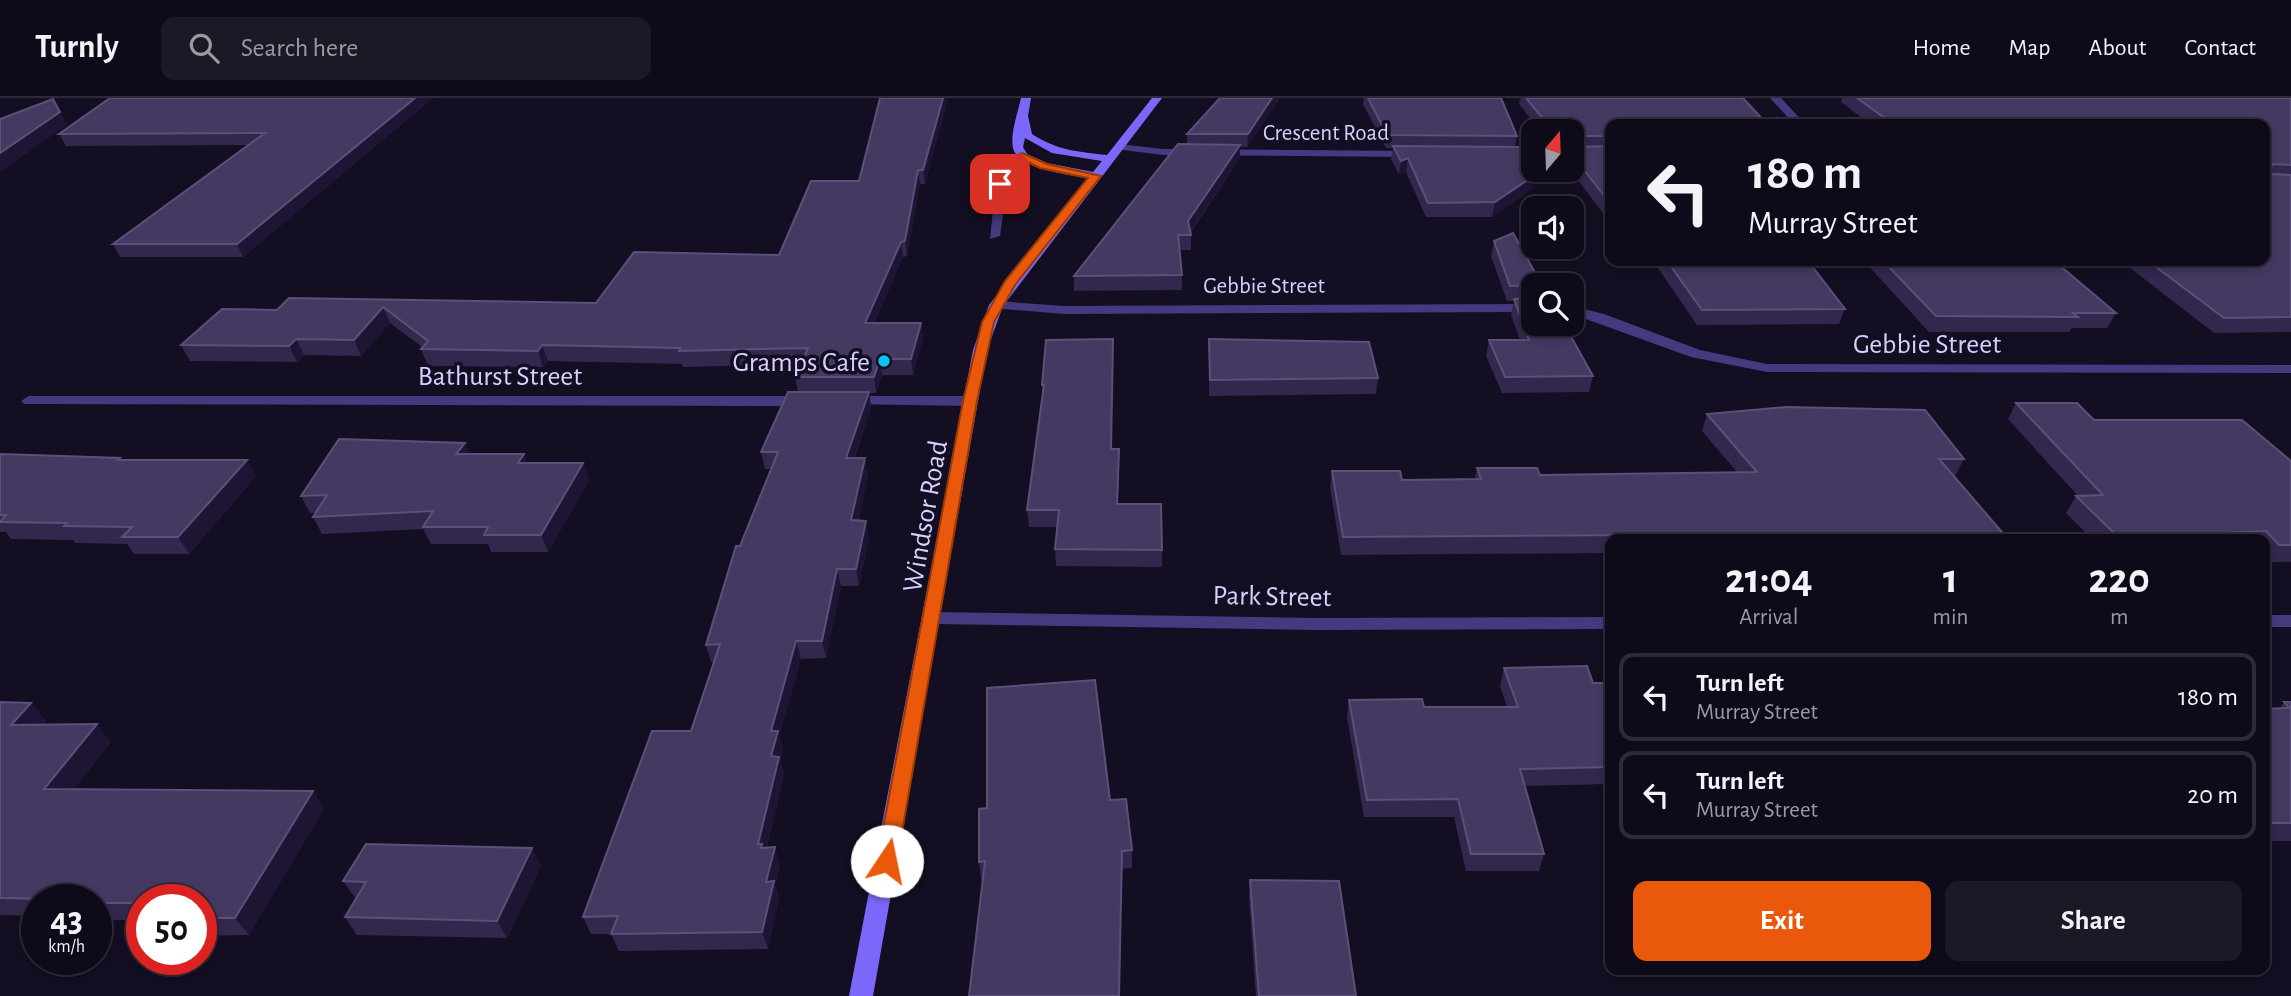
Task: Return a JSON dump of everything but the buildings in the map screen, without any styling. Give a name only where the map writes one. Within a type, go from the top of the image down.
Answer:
[{"type":"main road","points":[[1026,98],[1018,147],[1022,156],[1044,166],[1095,176]]},
{"type":"main road","name":"Windsor Road","points":[[861,996],[933,618],[980,350],[996,304],[1157,98]]},
{"type":"main road","points":[[1023,117],[1027,135],[1044,146],[1065,153],[1114,153]]},
{"type":"street","points":[[1776,98],[1795,119]]},
{"type":"street","name":"Crescent Road","points":[[1114,153],[1423,154]]},
{"type":"street","points":[[1492,154],[1521,155]]},
{"type":"street","points":[[993,236],[1003,171],[1007,165],[1022,156]]},
{"type":"street","name":"Gebbie Street","points":[[996,304],[1064,310],[1521,308]]},
{"type":"street","name":"Gebbie Street","points":[[1584,313],[1696,354],[1767,368],[2291,369]]},
{"type":"street","name":"Bathurst Street","points":[[29,401],[970,401]]},
{"type":"street","name":"Park Street","points":[[933,618],[1318,624],[1605,623]]},
{"type":"street","points":[[2270,621],[2291,621]]},
{"type":"place","name":"Gramps Cafe","points":[[884,361]]},
{"type":"route","points":[[887,861],[933,618],[970,401],[988,322],[1010,284],[1095,176],[1033,163],[1022,156],[1005,167],[1000,184]]}]
